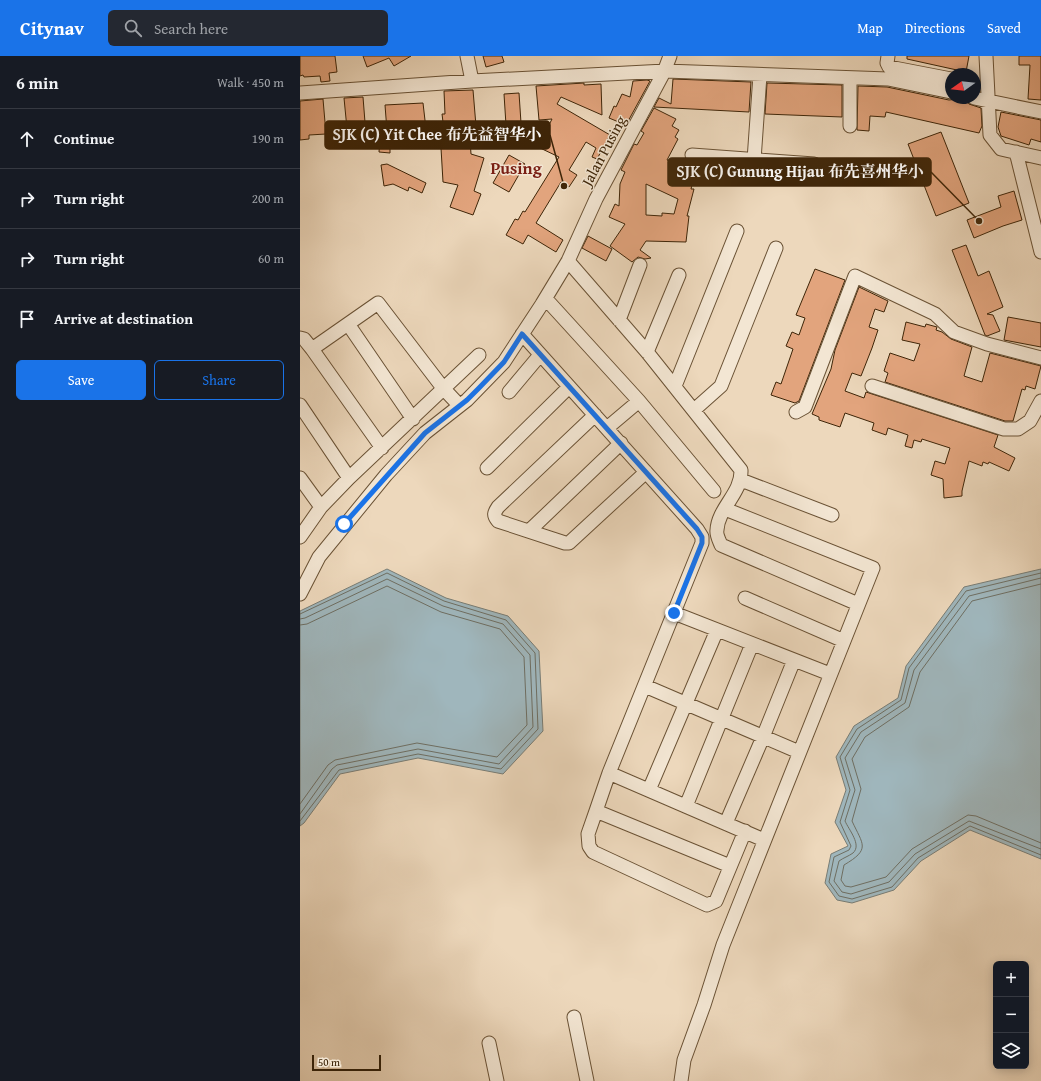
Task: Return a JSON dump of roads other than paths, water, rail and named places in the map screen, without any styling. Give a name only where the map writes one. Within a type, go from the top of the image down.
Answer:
[{"type":"street","points":[[467,56],[472,81]]},
{"type":"street","name":"Jalan Pusing","points":[[300,594],[319,557],[344,524],[425,433],[467,400],[504,362],[546,299],[568,261],[596,199],[665,71],[670,56]]},
{"type":"street","points":[[888,56],[887,63],[889,67],[945,78]]},
{"type":"street","points":[[986,56],[981,86],[989,102],[990,135],[1001,149],[1041,158]]},
{"type":"street","points":[[300,93],[472,81],[665,71],[888,79],[945,91]]},
{"type":"street","points":[[754,160],[760,75]]},
{"type":"street","points":[[850,78],[850,126]]},
{"type":"street","points":[[981,100],[1041,112]]},
{"type":"street","points":[[1016,152],[1038,225],[1041,252]]},
{"type":"street","points":[[692,155],[814,164]]},
{"type":"street","points":[[675,386],[737,231]]},
{"type":"street","points":[[694,410],[721,386],[776,248]]},
{"type":"street","points":[[568,261],[647,352],[734,459],[741,470],[741,480],[720,518],[716,531],[721,545],[858,604]]},
{"type":"street","points":[[619,320],[640,265]]},
{"type":"street","points":[[647,352],[679,275]]},
{"type":"street","points":[[796,412],[805,408],[855,276],[935,314],[954,332],[987,344],[1041,358]]},
{"type":"street","points":[[546,299],[639,401],[714,492]]},
{"type":"street","points":[[312,349],[378,304],[443,388],[459,405]]},
{"type":"street","points":[[348,324],[413,419]]},
{"type":"street","points":[[522,334],[697,529],[702,537],[702,543],[609,773],[588,834],[589,846],[593,852],[708,905],[716,901],[745,831]]},
{"type":"street","points":[[300,338],[304,339],[312,349],[382,448]]},
{"type":"street","points":[[300,537],[321,507],[349,478],[479,355]]},
{"type":"street","points":[[509,392],[540,355]]},
{"type":"street","points":[[872,386],[1004,429],[1018,429],[1030,421],[1041,404]]},
{"type":"street","points":[[487,468],[569,387]]},
{"type":"street","points":[[607,428],[639,401]]},
{"type":"street","points":[[300,405],[349,478]]},
{"type":"street","points":[[595,415],[494,512],[494,517],[498,521],[565,544],[569,543],[646,472]]},
{"type":"street","points":[[529,531],[621,444]]},
{"type":"street","points":[[300,478],[321,507]]},
{"type":"street","points":[[741,480],[832,515]]},
{"type":"street","points":[[681,1081],[684,1060],[704,1005],[722,945],[873,568],[725,508]]},
{"type":"street","points":[[745,598],[844,641]]},
{"type":"street","points":[[674,613],[830,674]]},
{"type":"street","points":[[649,790],[717,630]]},
{"type":"street","points":[[686,806],[752,644]]},
{"type":"street","points":[[726,823],[794,660]]},
{"type":"street","points":[[645,686],[799,752]]},
{"type":"street","points":[[609,773],[764,840]]},
{"type":"street","points":[[596,811],[730,866]]},
{"type":"street","points":[[574,1017],[587,1081]]},
{"type":"street","points":[[489,1043],[497,1081]]},
{"type":"water","points":[[387,569],[446,598],[508,616],[539,651],[543,731],[503,774],[418,758],[340,774],[304,823],[300,826],[300,611]]},
{"type":"water","points":[[1041,569],[1041,859],[970,830],[921,861],[894,890],[852,903],[837,900],[825,883],[831,854],[848,846],[835,822],[846,790],[836,757],[854,726],[898,698],[906,666],[964,587]]},
{"type":"place","name":"SJK (C) Yit Chee 布先益智华小","points":[[564,186]]},
{"type":"place","name":"SJK (C) Gunung Hijau 布先喜州华小","points":[[979,221]]},
{"type":"district","name":"Pusing","points":[[516,168]]}]
